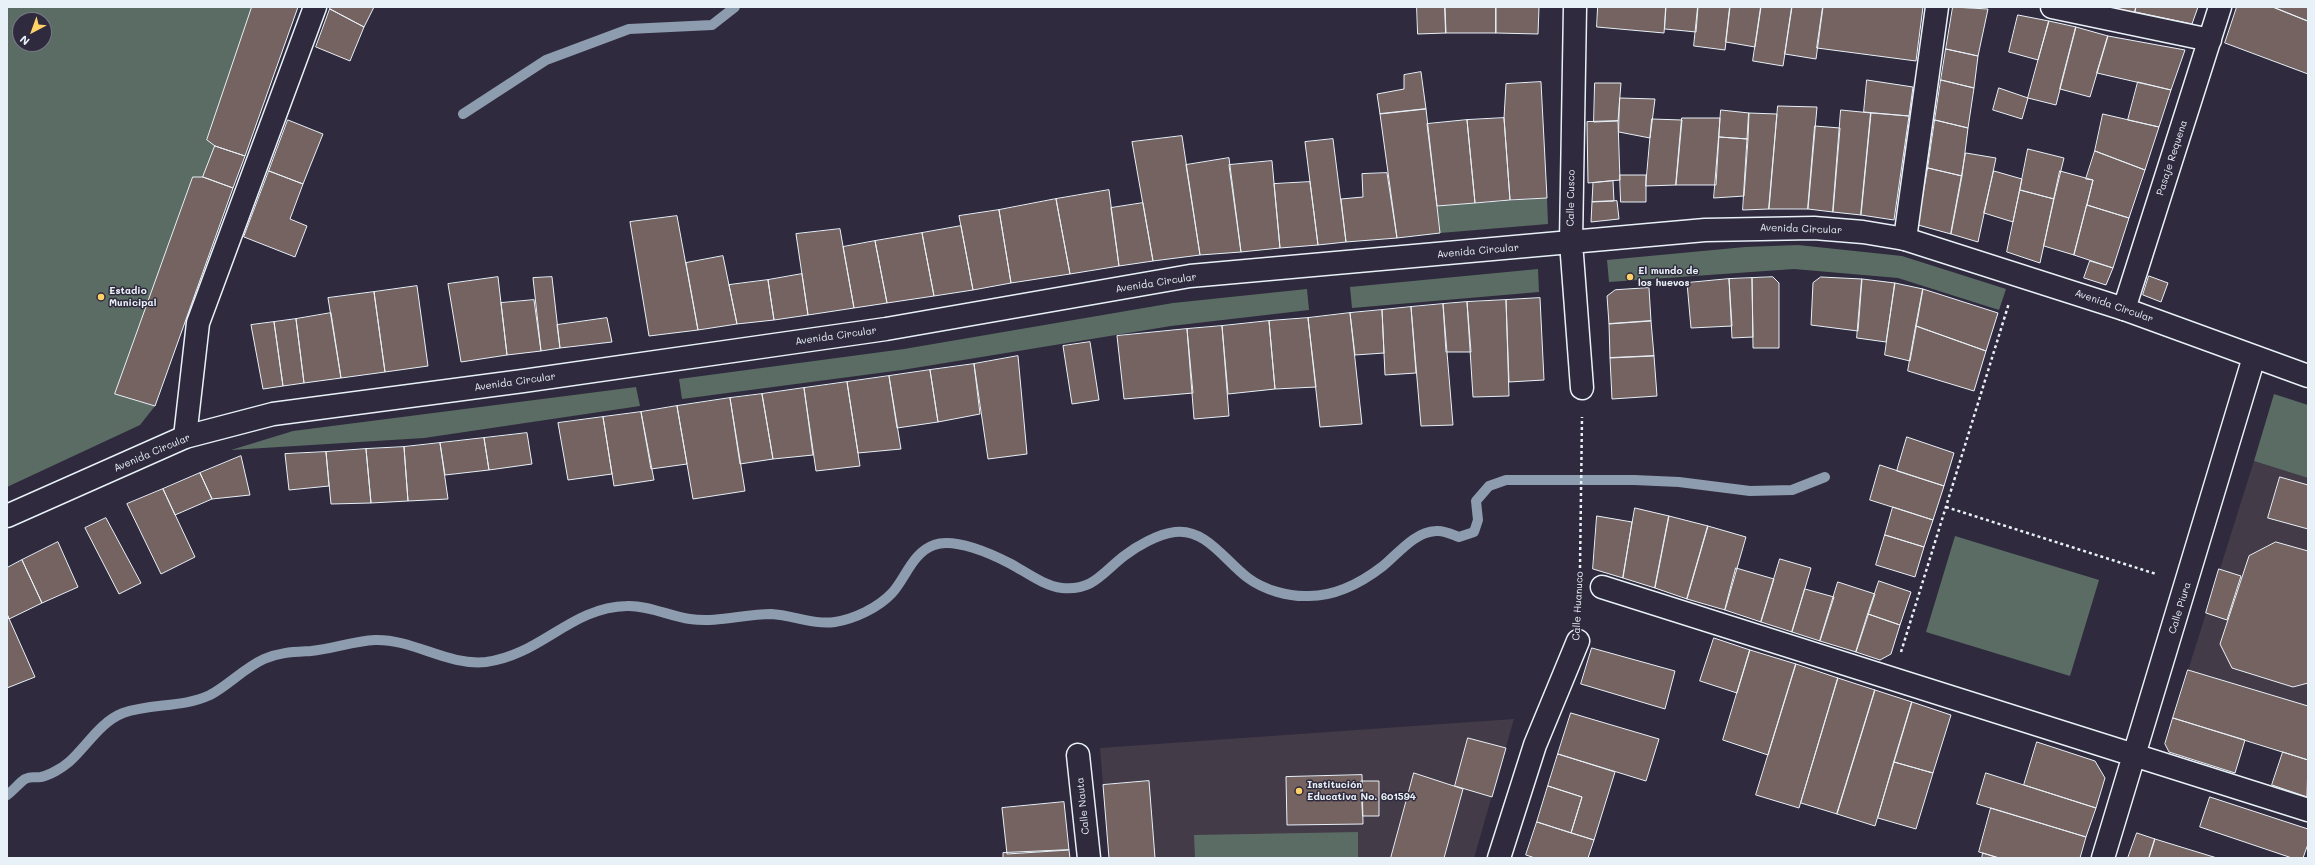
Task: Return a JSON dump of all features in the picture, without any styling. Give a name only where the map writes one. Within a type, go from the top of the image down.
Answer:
[{"type":"street","points":[[185,437],[198,323],[315,7]]},
{"type":"street","name":"Calle Cusco","points":[[1575,7],[1571,242],[1582,388]]},
{"type":"street","points":[[1905,239],[1937,7]]},
{"type":"street","points":[[2052,7],[2210,40]]},
{"type":"street","name":"Pasaje Requena","points":[[2124,309],[2220,7]]},
{"type":"street","name":"Avenida Circular","points":[[7,516],[185,437],[273,414],[523,381],[886,329],[1190,276],[1705,230],[1773,228],[1856,232],[1905,239],[2124,309],[2308,376]]},
{"type":"street","name":"Calle Piura","points":[[2103,858],[2136,754],[2254,357]]},
{"type":"street","points":[[1602,587],[2136,754],[2308,810]]},
{"type":"street","name":"Calle Huanuco","points":[[1499,858],[1535,745],[1578,641]]},
{"type":"street","name":"Calle Nauta","points":[[1078,755],[1089,858]]},
{"type":"path","points":[[1899,656],[2010,301]]},
{"type":"path","name":"Calle Huanuco","points":[[1580,574],[1582,388]]},
{"type":"path","points":[[1946,507],[2156,574]]},
{"type":"shaded area","points":[[2254,461],[2308,478],[2308,760],[2173,718]]},
{"type":"shaded area","name":"Institución Educativa No. 601594","points":[[1514,719],[1474,858],[1109,858],[1100,748]]},
{"type":"green space","name":"Estadio Municipal","points":[[7,7],[298,7],[155,406],[140,425],[7,487]]},
{"type":"green space","points":[[1547,198],[1548,224],[1440,233],[1437,206]]},
{"type":"green space","points":[[1798,245],[1902,256],[2006,289],[1999,310],[1898,278],[1794,269],[1609,282],[1607,260],[1745,247]]},
{"type":"green space","points":[[1538,269],[1539,292],[1352,308],[1350,287]]},
{"type":"green space","points":[[1307,289],[1309,310],[1171,326],[902,370],[682,399],[679,379],[904,349],[1173,303]]},
{"type":"green space","points":[[636,387],[640,406],[424,438],[231,450],[293,431]]},
{"type":"green space","points":[[2274,394],[2308,405],[2308,478],[2254,461]]},
{"type":"green space","points":[[1955,536],[2099,580],[2070,676],[1926,632]]},
{"type":"green space","points":[[1358,832],[1358,858],[1195,858],[1194,835]]},
{"type":"building","points":[[252,7],[298,7],[245,156],[215,146],[207,140]]},
{"type":"building","points":[[331,7],[374,7],[364,27],[330,9]]},
{"type":"building","points":[[1417,7],[1445,7],[1446,33],[1418,34]]},
{"type":"building","points":[[1445,7],[1496,7],[1496,33],[1446,33]]},
{"type":"building","points":[[1496,7],[1539,7],[1538,34],[1496,33]]},
{"type":"building","points":[[1598,7],[1666,7],[1664,33],[1597,27]]},
{"type":"building","points":[[1666,7],[1698,7],[1696,32],[1665,29]]},
{"type":"building","points":[[1698,7],[1730,7],[1725,50],[1694,46]]},
{"type":"building","points":[[1730,7],[1761,7],[1755,47],[1726,42]]},
{"type":"building","points":[[1761,7],[1792,7],[1783,66],[1753,61]]},
{"type":"building","points":[[1792,7],[1823,7],[1816,59],[1785,54]]},
{"type":"building","points":[[1823,7],[1923,7],[1916,61],[1817,48]]},
{"type":"building","points":[[1953,7],[1988,9],[1978,56],[1946,49]]},
{"type":"building","points":[[2109,7],[2136,7],[2135,12]]},
{"type":"building","points":[[2136,7],[2198,7],[2192,24],[2135,12]]},
{"type":"building","points":[[2237,7],[2273,7],[2308,21],[2308,74],[2225,43]]},
{"type":"building","points":[[2273,7],[2308,7],[2308,21]]},
{"type":"building","points":[[330,9],[364,27],[350,61],[316,47]]},
{"type":"building","points":[[2018,15],[2049,21],[2038,60],[2009,52]]},
{"type":"building","points":[[2049,21],[2076,27],[2056,105],[2028,98]]},
{"type":"building","points":[[2076,27],[2108,36],[2090,97],[2060,89]]},
{"type":"building","points":[[2108,36],[2185,50],[2171,90],[2097,73]]},
{"type":"building","points":[[1946,49],[1978,56],[1974,88],[1941,80]]},
{"type":"building","points":[[1421,72],[1426,109],[1380,114],[1377,94],[1404,89],[1404,75]]},
{"type":"building","points":[[1867,80],[1913,87],[1909,116],[1864,112]]},
{"type":"building","points":[[1941,80],[1974,88],[1968,128],[1935,120]]},
{"type":"building","points":[[1541,82],[1547,198],[1510,200],[1504,118],[1506,84]]},
{"type":"building","points":[[2138,82],[2171,90],[2159,127],[2128,120]]},
{"type":"building","points":[[1595,83],[1621,83],[1618,121],[1594,122]]},
{"type":"building","points":[[1999,88],[2028,98],[2022,119],[1993,110]]},
{"type":"building","points":[[1620,98],[1655,99],[1650,138],[1619,132]]},
{"type":"building","points":[[1778,106],[1817,107],[1808,209],[1769,209]]},
{"type":"building","points":[[1426,109],[1440,233],[1397,238],[1380,114]]},
{"type":"building","points":[[1721,110],[1749,113],[1748,139],[1719,137]]},
{"type":"building","points":[[1841,110],[1871,113],[1861,215],[1833,212]]},
{"type":"building","points":[[1749,113],[1777,114],[1769,209],[1743,210]]},
{"type":"building","points":[[1871,113],[1909,116],[1894,220],[1861,215]]},
{"type":"building","points":[[2103,114],[2159,127],[2145,170],[2095,151]]},
{"type":"building","points":[[1504,118],[1510,200],[1475,203],[1467,120]]},
{"type":"building","points":[[1682,118],[1720,118],[1716,185],[1676,185]]},
{"type":"building","points":[[1652,119],[1682,120],[1676,185],[1646,186]]},
{"type":"building","points":[[288,120],[323,134],[303,184],[269,171]]},
{"type":"building","points":[[1467,120],[1475,203],[1437,206],[1427,124]]},
{"type":"building","points":[[1935,120],[1968,128],[1962,176],[1928,168]]},
{"type":"building","points":[[1618,121],[1620,180],[1588,183],[1587,122]]},
{"type":"building","points":[[1815,126],[1840,128],[1833,212],[1808,209]]},
{"type":"building","points":[[1182,136],[1200,255],[1153,261],[1132,142]]},
{"type":"building","points":[[1719,137],[1748,139],[1744,196],[1714,198]]},
{"type":"building","points":[[1333,139],[1346,242],[1318,245],[1305,142]]},
{"type":"building","points":[[215,146],[245,156],[233,188],[203,177]]},
{"type":"building","points":[[2028,149],[2064,158],[2054,199],[2020,190]]},
{"type":"building","points":[[2095,151],[2145,170],[2129,218],[2087,205],[2093,180],[2086,179]]},
{"type":"building","points":[[1966,153],[1996,158],[1978,242],[1951,234]]},
{"type":"building","points":[[1229,158],[1241,252],[1200,255],[1186,165]]},
{"type":"building","points":[[1272,161],[1280,248],[1241,252],[1229,165]]},
{"type":"building","points":[[1928,168],[1962,176],[1951,234],[1918,225]]},
{"type":"building","points":[[269,171],[303,184],[290,219],[307,226],[295,257],[244,237]]},
{"type":"building","points":[[1994,171],[2022,179],[2013,222],[1984,213]]},
{"type":"building","points":[[2060,171],[2093,180],[2074,255],[2044,246]]},
{"type":"building","points":[[1387,173],[1397,238],[1346,242],[1341,199],[1363,197],[1362,174]]},
{"type":"building","points":[[1620,175],[1646,175],[1646,202],[1621,202]]},
{"type":"building","points":[[193,177],[203,177],[233,188],[155,406],[115,394]]},
{"type":"building","points":[[1613,181],[1614,201],[1592,202],[1593,183]]},
{"type":"building","points":[[1310,182],[1318,245],[1280,248],[1274,184]]},
{"type":"building","points":[[1109,190],[1119,266],[1070,274],[1056,199]]},
{"type":"building","points":[[2020,190],[2054,199],[2040,263],[2007,252]]},
{"type":"building","points":[[1056,199],[1070,274],[1011,283],[999,210]]},
{"type":"building","points":[[1617,201],[1619,219],[1591,222],[1592,202]]},
{"type":"building","points":[[1143,203],[1153,261],[1119,266],[1111,208]]},
{"type":"building","points":[[2087,205],[2129,218],[2113,268],[2074,255]]},
{"type":"building","points":[[999,210],[1011,283],[973,290],[959,216]]},
{"type":"building","points":[[677,216],[698,330],[649,336],[630,222]]},
{"type":"building","points":[[961,226],[973,290],[934,296],[922,233]]},
{"type":"building","points":[[840,229],[854,308],[808,315],[796,234]]},
{"type":"building","points":[[922,233],[934,296],[887,303],[875,241]]},
{"type":"building","points":[[875,241],[887,303],[854,308],[843,247]]},
{"type":"building","points":[[723,256],[737,324],[698,330],[686,263]]},
{"type":"building","points":[[2090,261],[2113,268],[2106,285],[2084,278]]},
{"type":"building","points":[[802,274],[808,315],[774,320],[768,280]]},
{"type":"building","points":[[2149,276],[2168,283],[2161,302],[2143,295]]},
{"type":"building","points":[[498,277],[507,355],[461,362],[448,284]]},
{"type":"building","points":[[552,277],[560,348],[541,351],[533,278]]},
{"type":"building","points":[[1773,277],[1779,283],[1779,348],[1753,348],[1752,278]]},
{"type":"building","points":[[1821,277],[1862,279],[1858,331],[1811,325],[1813,283]]},
{"type":"building","points":[[1752,278],[1753,337],[1732,338],[1729,279]]},
{"type":"building","points":[[1729,279],[1732,326],[1691,328],[1687,283]]},
{"type":"building","points":[[1862,279],[1895,283],[1886,342],[1857,338]]},
{"type":"building","points":[[768,280],[774,320],[737,324],[729,285]]},
{"type":"building","points":[[1895,283],[1923,289],[1910,361],[1885,355]]},
{"type":"building","points":[[417,286],[428,366],[385,372],[374,292]]},
{"type":"building","points":[[1649,288],[1651,321],[1609,324],[1607,296],[1615,290]]},
{"type":"building","points":[[1923,289],[1998,313],[1986,351],[1916,326]]},
{"type":"building","points":[[374,292],[385,372],[341,378],[328,298]]},
{"type":"building","points":[[1540,298],[1544,380],[1509,382],[1506,300]]},
{"type":"building","points":[[534,300],[541,351],[507,355],[501,303]]},
{"type":"building","points":[[1506,300],[1509,396],[1473,397],[1467,302]]},
{"type":"building","points":[[1467,302],[1471,352],[1446,352],[1443,304]]},
{"type":"building","points":[[1443,304],[1453,425],[1421,426],[1411,307]]},
{"type":"building","points":[[1411,307],[1416,373],[1385,375],[1382,310]]},
{"type":"building","points":[[1382,310],[1384,353],[1355,355],[1350,313]]},
{"type":"building","points":[[331,313],[341,378],[304,383],[296,319]]},
{"type":"building","points":[[1350,313],[1362,424],[1320,427],[1308,318]]},
{"type":"building","points":[[607,318],[612,342],[560,348],[557,325]]},
{"type":"building","points":[[1308,318],[1316,387],[1275,389],[1269,321]]},
{"type":"building","points":[[296,319],[304,383],[283,386],[274,322]]},
{"type":"building","points":[[1269,321],[1275,389],[1228,394],[1222,326]]},
{"type":"building","points":[[1651,321],[1654,356],[1610,358],[1609,324]]},
{"type":"building","points":[[274,322],[283,386],[263,389],[251,325]]},
{"type":"building","points":[[1222,326],[1229,416],[1194,419],[1187,329]]},
{"type":"building","points":[[1916,326],[1986,351],[1974,391],[1908,371]]},
{"type":"building","points":[[1187,329],[1193,393],[1124,399],[1117,336]]},
{"type":"building","points":[[1090,342],[1099,400],[1072,404],[1063,346]]},
{"type":"building","points":[[1018,356],[1027,454],[988,459],[974,364]]},
{"type":"building","points":[[1654,356],[1657,396],[1612,399],[1610,358]]},
{"type":"building","points":[[974,364],[980,414],[938,422],[930,370]]},
{"type":"building","points":[[930,370],[938,422],[897,428],[889,376]]},
{"type":"building","points":[[889,376],[901,449],[858,453],[847,382]]},
{"type":"building","points":[[847,382],[860,466],[816,471],[804,388]]},
{"type":"building","points":[[804,388],[813,455],[773,459],[762,394]]},
{"type":"building","points":[[762,394],[773,459],[740,464],[730,398]]},
{"type":"building","points":[[730,398],[745,491],[693,499],[677,406]]},
{"type":"building","points":[[677,406],[687,464],[651,469],[641,412]]},
{"type":"building","points":[[641,412],[654,480],[614,486],[603,417]]},
{"type":"building","points":[[603,417],[612,474],[568,480],[558,423]]},
{"type":"building","points":[[527,433],[532,464],[489,470],[484,438]]},
{"type":"building","points":[[1907,437],[1954,453],[1944,486],[1897,471]]},
{"type":"building","points":[[484,438],[489,470],[445,475],[440,443]]},
{"type":"building","points":[[440,443],[448,499],[408,501],[404,447]]},
{"type":"building","points":[[404,447],[408,501],[371,503],[366,449]]},
{"type":"building","points":[[366,449],[371,503],[331,504],[326,452]]},
{"type":"building","points":[[326,452],[329,486],[289,490],[285,454]]},
{"type":"building","points":[[241,456],[250,495],[212,499],[200,473]]},
{"type":"building","points":[[1880,465],[1944,486],[1933,520],[1870,500]]},
{"type":"building","points":[[200,473],[212,499],[175,515],[163,489]]},
{"type":"building","points":[[2280,477],[2308,485],[2308,529],[2268,518]]},
{"type":"building","points":[[163,489],[195,557],[161,574],[127,504]]},
{"type":"building","points":[[1893,507],[1933,520],[1924,547],[1885,535]]},
{"type":"building","points":[[1635,508],[1669,516],[1655,588],[1623,578]]},
{"type":"building","points":[[1597,516],[1632,522],[1623,578],[1593,569]]},
{"type":"building","points":[[1669,516],[1708,526],[1687,599],[1655,588]]},
{"type":"building","points":[[106,518],[141,583],[119,594],[85,528]]},
{"type":"building","points":[[1708,526],[1746,537],[1725,610],[1687,599]]},
{"type":"building","points":[[1885,535],[1924,547],[1915,577],[1876,565]]},
{"type":"building","points":[[58,542],[78,587],[42,603],[22,560]]},
{"type":"building","points":[[2276,542],[2308,551],[2308,683],[2293,687],[2232,668],[2220,644],[2249,556]]},
{"type":"building","points":[[1780,559],[1811,568],[1792,632],[1761,622]]},
{"type":"building","points":[[22,560],[42,603],[9,619],[7,614],[7,568]]},
{"type":"building","points":[[1736,568],[1774,579],[1761,622],[1725,610]]},
{"type":"building","points":[[2219,569],[2241,576],[2227,620],[2206,613]]},
{"type":"building","points":[[1879,581],[1911,592],[1900,625],[1868,614]]},
{"type":"building","points":[[1838,582],[1875,594],[1856,652],[1820,641]]},
{"type":"building","points":[[1805,589],[1834,597],[1820,641],[1792,632]]},
{"type":"building","points":[[7,614],[35,677],[7,688]]},
{"type":"building","points":[[1868,614],[1900,625],[1891,654],[1880,660],[1856,652]]},
{"type":"building","points":[[1714,638],[1750,650],[1737,693],[1700,681]]},
{"type":"building","points":[[1592,648],[1675,671],[1665,709],[1581,684]]},
{"type":"building","points":[[1750,650],[1796,664],[1768,755],[1723,740]]},
{"type":"building","points":[[1796,664],[1838,678],[1799,808],[1756,795]]},
{"type":"building","points":[[2188,670],[2308,706],[2308,760],[2173,718]]},
{"type":"building","points":[[1838,678],[1875,690],[1837,814],[1801,803]]},
{"type":"building","points":[[1875,690],[1912,702],[1875,826],[1837,814]]},
{"type":"building","points":[[1912,702],[1951,715],[1933,773],[1894,762]]},
{"type":"building","points":[[1571,713],[1659,739],[1646,781],[1558,754]]},
{"type":"building","points":[[2173,718],[2245,740],[2235,773],[2169,752],[2165,744]]},
{"type":"building","points":[[1468,738],[1506,748],[1492,797],[1455,786]]},
{"type":"building","points":[[2037,742],[2095,761],[2105,778],[2096,808],[2024,785]]},
{"type":"building","points":[[2283,752],[2308,760],[2307,797],[2272,785]]},
{"type":"building","points":[[1558,754],[1615,772],[1594,840],[1571,833],[1582,797],[1548,786]]},
{"type":"building","points":[[1894,762],[1933,773],[1916,829],[1878,818]]},
{"type":"building","points":[[1414,773],[1463,789],[1444,858],[1391,858]]},
{"type":"building","points":[[1986,773],[2096,808],[2086,837],[1977,804]]},
{"type":"building","points":[[1362,775],[1363,824],[1287,825],[1286,777]]},
{"type":"building","points":[[1149,781],[1155,858],[1109,858],[1103,785]]},
{"type":"building","points":[[1361,781],[1379,781],[1379,816],[1363,816]]},
{"type":"building","points":[[1548,786],[1582,797],[1571,833],[1537,822]]},
{"type":"building","points":[[2210,797],[2308,829],[2308,844],[2303,858],[2292,858],[2200,827]]},
{"type":"building","points":[[1064,802],[1069,850],[1007,854],[1002,808]]},
{"type":"building","points":[[1991,808],[2086,837],[2080,858],[1999,858],[1979,852]]},
{"type":"building","points":[[1537,822],[1594,840],[1588,858],[1535,858],[1526,855]]},
{"type":"building","points":[[2137,833],[2155,839],[2149,858],[2128,858]]},
{"type":"building","points":[[2155,839],[2217,858],[2149,858]]},
{"type":"building","points":[[1069,850],[1070,858],[1003,858],[1003,853]]},
{"type":"building","points":[[1983,853],[1999,858],[1982,858]]},
{"type":"waterway","points":[[463,114],[546,60],[629,29],[712,25],[735,7]]},
{"type":"waterway","points":[[7,795],[25,779],[44,776],[56,771],[66,764],[76,756],[107,722],[115,717],[134,710],[189,702],[210,695],[257,663],[264,659],[281,654],[319,650],[375,640],[403,644],[458,660],[486,662],[506,658],[589,614],[607,608],[627,606],[643,607],[682,618],[700,620],[771,614],[827,623],[842,621],[865,612],[880,603],[897,587],[920,553],[927,548],[942,543],[952,543],[984,551],[1049,585],[1062,588],[1073,588],[1082,587],[1096,580],[1124,556],[1148,541],[1168,533],[1186,532],[1196,535],[1206,541],[1248,578],[1261,586],[1277,592],[1301,596],[1329,594],[1339,591],[1366,578],[1383,566],[1407,544],[1428,532],[1442,531],[1459,537],[1474,532],[1478,520],[1476,501],[1489,486],[1506,480],[1634,480],[1679,482],[1750,491],[1792,490],[1825,477]]},
{"type":"place","name":"El mundo de los huevos","points":[[1630,277]]},
{"type":"place","name":"Estadio Municipal","points":[[101,297]]},
{"type":"place","name":"Institución Educativa No. 601594","points":[[1299,791]]}]
